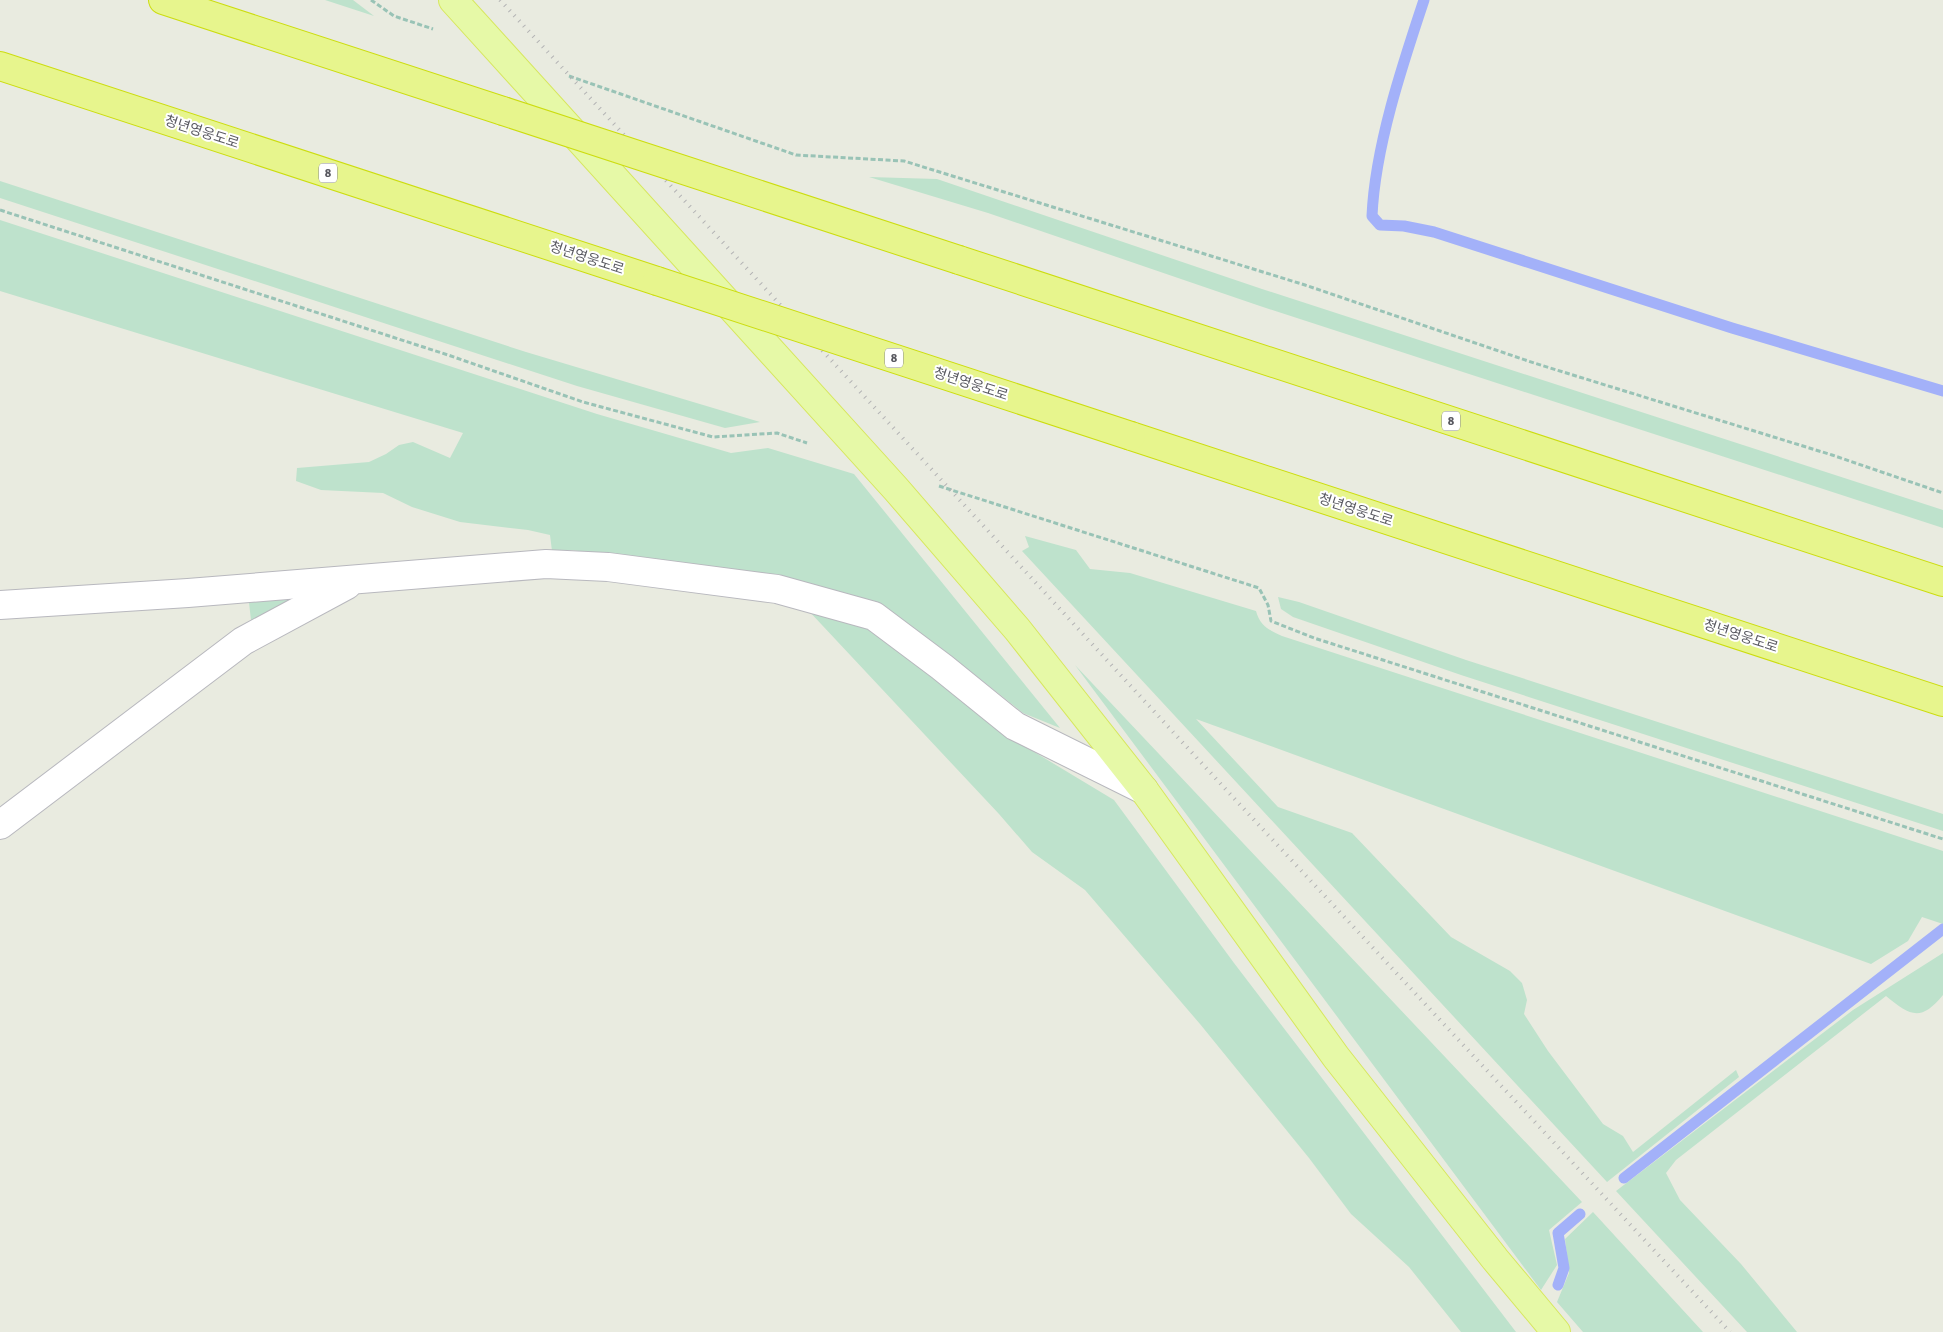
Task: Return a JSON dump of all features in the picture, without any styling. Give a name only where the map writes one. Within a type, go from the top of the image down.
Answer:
[{"type":"highway","name":"8","points":[[163,0],[1943,582]]},
{"type":"highway","name":"청년영웅도로","points":[[0,66],[1943,702]]},
{"type":"main road","points":[[453,0],[896,489],[1017,629],[1144,790],[1336,1057],[1495,1259],[1556,1332]]},
{"type":"street","points":[[0,605],[357,580],[546,564],[608,567],[777,589],[874,616],[1015,726],[1144,790]]},
{"type":"street","points":[[0,825],[244,641],[357,580]]},
{"type":"path","points":[[371,0],[394,16],[441,32]]},
{"type":"path","points":[[562,74],[796,155],[904,160],[1295,282],[1534,363],[1832,456],[1943,493]]},
{"type":"path","points":[[0,210],[448,355],[583,402],[713,437],[777,433],[815,445]]},
{"type":"path","points":[[938,485],[1259,588],[1268,605],[1271,621],[1314,638],[1943,839]]},
{"type":"green space","points":[[325,0],[353,0],[374,16]]},
{"type":"green space","points":[[869,177],[937,179],[1262,289],[1943,510],[1943,528],[1257,305],[988,213]]},
{"type":"green space","points":[[0,181],[526,352],[760,422],[725,428],[577,386],[0,198]]},
{"type":"green space","points":[[0,220],[597,414],[731,453],[768,448],[854,474],[1060,728],[1023,713],[941,648],[887,611],[678,565],[572,550],[552,551],[550,535],[528,530],[460,522],[412,507],[383,493],[321,490],[296,481],[297,468],[369,462],[399,445],[413,442],[450,458],[463,433],[0,291]]},
{"type":"green space","points":[[1025,536],[1076,550],[1090,569],[1130,573],[1256,611],[1266,627],[1282,636],[1943,851],[1943,924],[1922,917],[1908,941],[1871,964],[1196,719],[1278,807],[1352,833],[1451,937],[1510,971],[1522,983],[1527,1000],[1524,1014],[1548,1051],[1603,1124],[1623,1136],[1633,1152],[1736,1070],[1739,1077],[1607,1182],[1022,551],[1029,547]]},
{"type":"green space","points":[[326,591],[239,636],[251,620],[248,594]]},
{"type":"green space","points":[[1278,597],[1299,602],[1466,660],[1943,814],[1943,831],[1461,675],[1293,617],[1281,609]]},
{"type":"green space","points":[[807,609],[863,624],[900,650],[1026,747],[1114,800],[1234,963],[1516,1332],[1461,1332],[1409,1267],[1351,1214],[1309,1158],[1200,1024],[1085,890],[1032,852],[999,814]]},
{"type":"green space","points":[[1075,665],[1582,1202],[1549,1230],[1557,1265],[1541,1290]]},
{"type":"green space","points":[[1943,953],[1943,995],[1935,1004],[1922,1012],[1915,1013],[1902,1008],[1886,996],[1676,1160],[1666,1173],[1680,1200],[1741,1264],[1797,1332],[1747,1332],[1616,1191],[1853,1010]]},
{"type":"green space","points":[[1593,1212],[1703,1332],[1583,1332],[1557,1302],[1569,1273],[1565,1239]]},
{"type":"waterway","points":[[1424,0],[1391,107],[1378,162],[1372,216],[1380,225],[1404,226],[1434,232],[1732,328],[1943,391]]},
{"type":"waterway","points":[[1624,1178],[1943,929]]},
{"type":"waterway","points":[[1558,1285],[1564,1268],[1558,1233],[1580,1214]]},
{"type":"railway","points":[[500,0],[1230,794],[1730,1332]]}]
